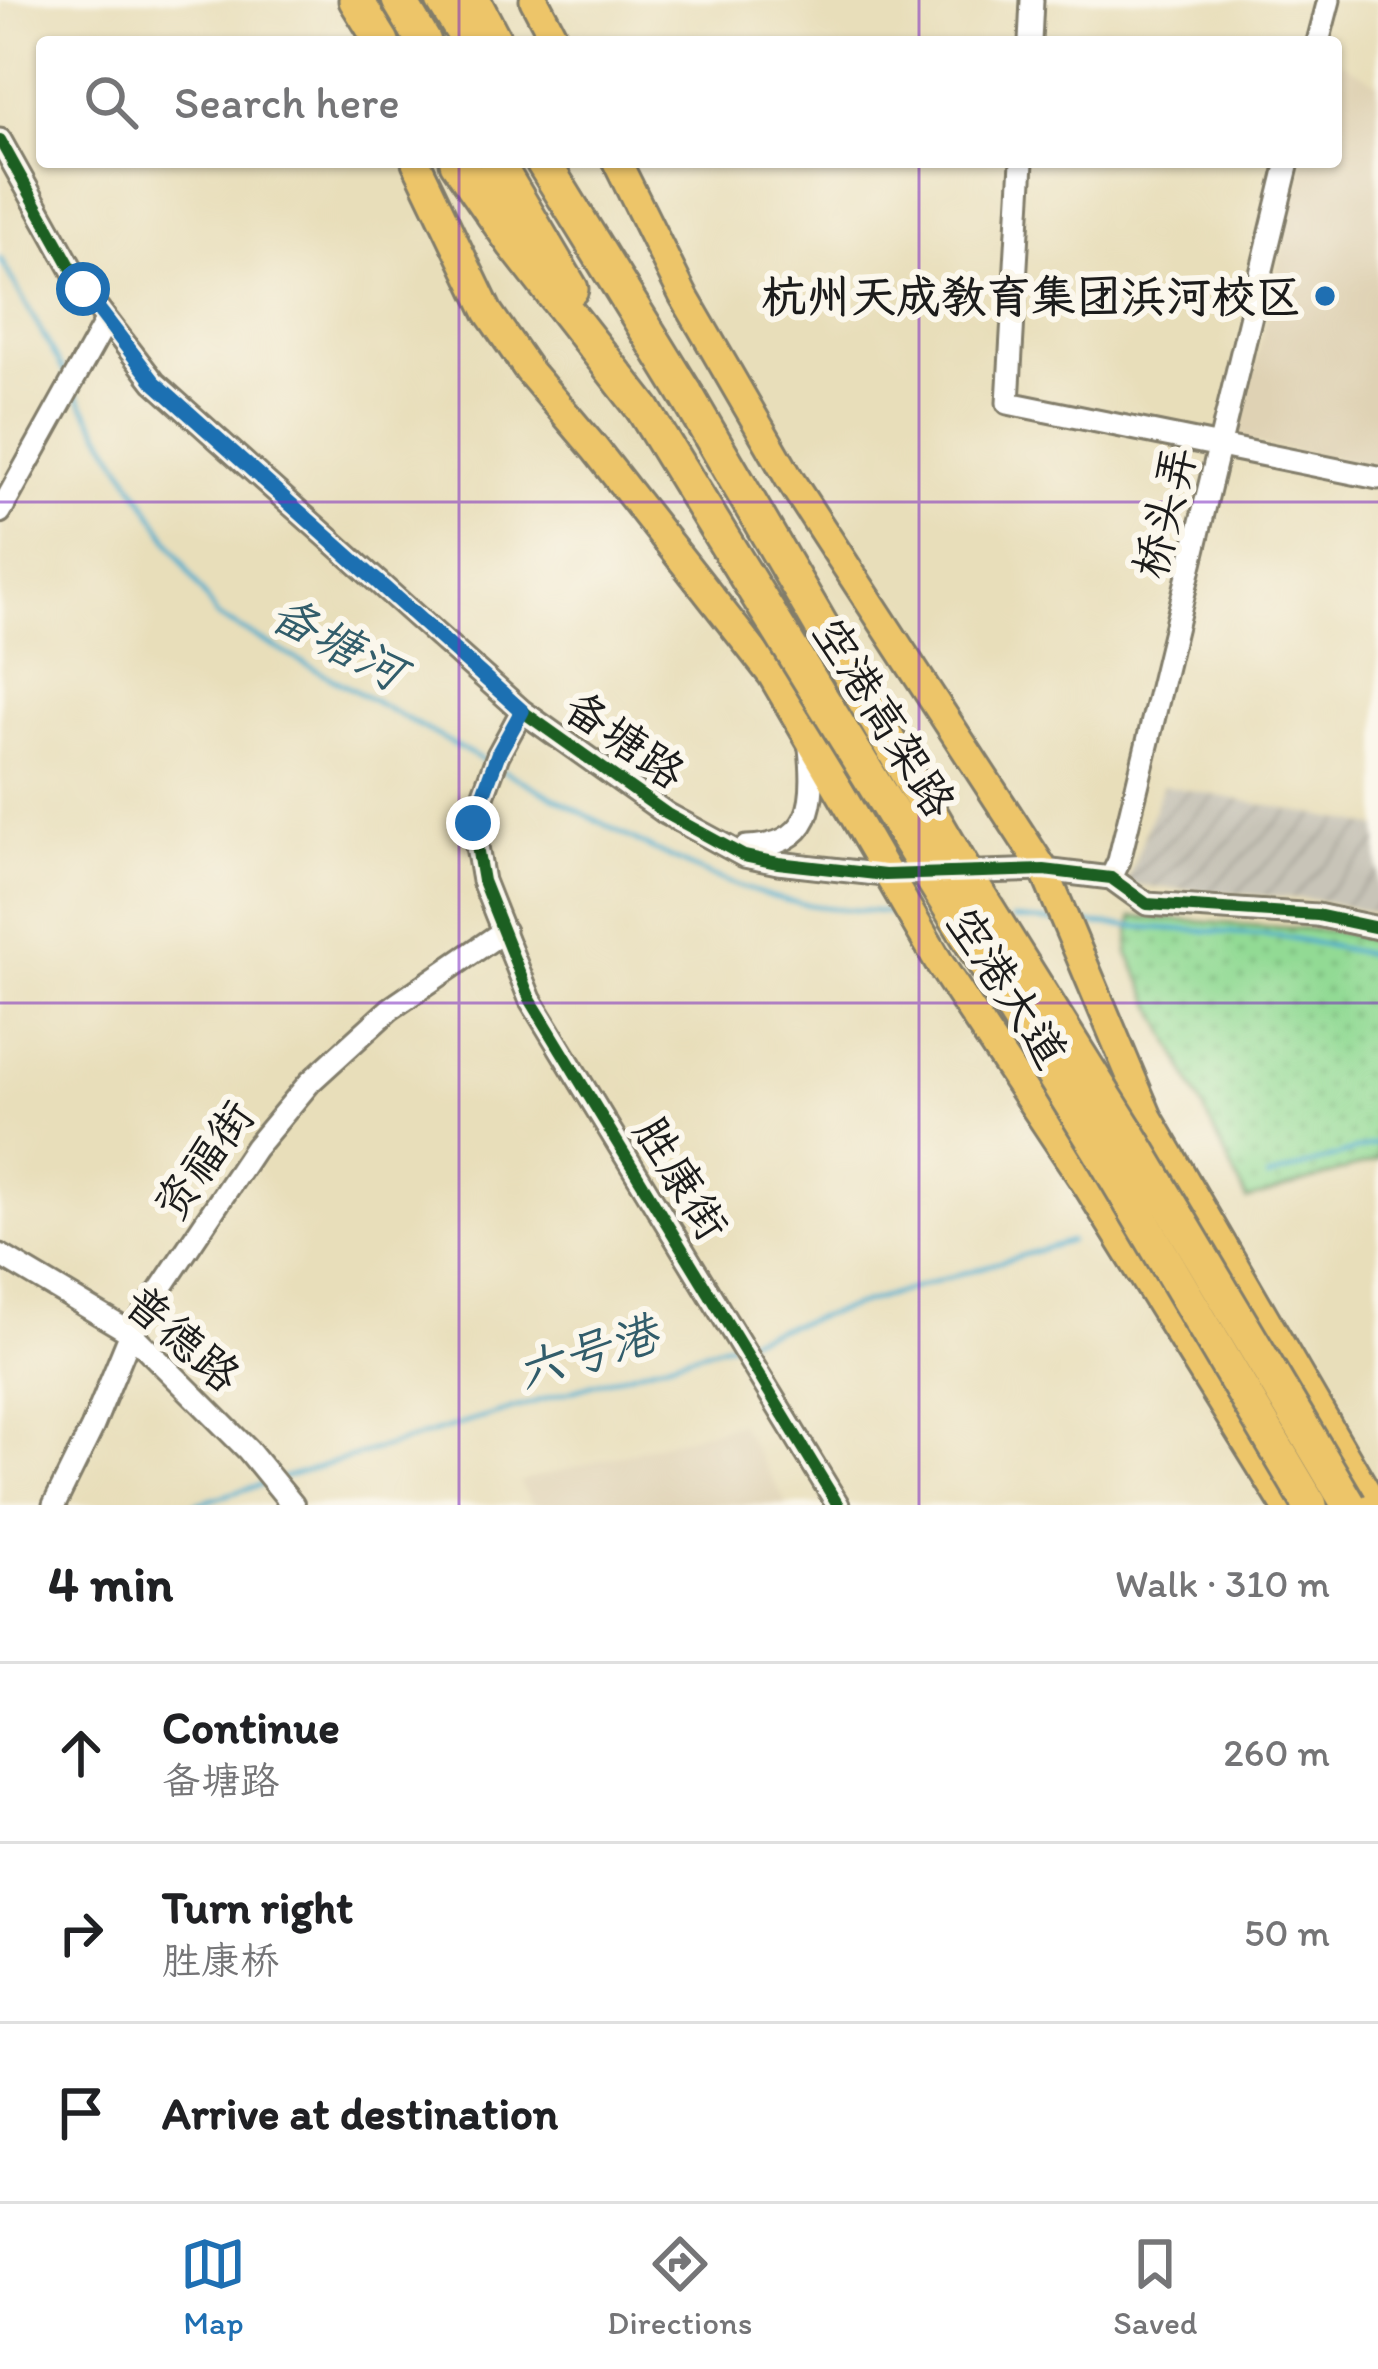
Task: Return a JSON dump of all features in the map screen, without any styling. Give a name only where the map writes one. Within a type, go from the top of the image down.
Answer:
[{"type":"highway","points":[[356,0],[378,36]]},
{"type":"highway","points":[[399,0],[420,36]]},
{"type":"highway","points":[[443,0],[465,36]]},
{"type":"highway","points":[[473,0],[492,36]]},
{"type":"highway","points":[[461,168],[514,244],[643,409]]},
{"type":"highway","name":"空港高架路","points":[[500,168],[1100,1149],[1310,1505]]},
{"type":"highway","name":"空港高架路","points":[[547,168],[686,394],[970,881],[1129,1135],[1362,1484]]},
{"type":"highway","points":[[560,168],[686,394]]},
{"type":"main road","points":[[535,0],[553,36]]},
{"type":"main road","name":"空港大道","points":[[419,168],[488,312],[772,675],[940,964],[1088,1186],[1285,1505]]},
{"type":"main road","name":"空港大道","points":[[620,168],[683,296],[790,480],[1044,869],[1148,1117],[1374,1505]]},
{"type":"street","points":[[1030,36],[1032,0]]},
{"type":"street","points":[[1320,36],[1329,0]]},
{"type":"street","name":"备塘路","points":[[0,140],[83,289],[154,382],[522,711],[667,814],[744,856],[893,885],[1044,869],[1111,878],[1147,904],[1317,915],[1378,928]]},
{"type":"street","points":[[1022,168],[1008,403],[1378,478]]},
{"type":"street","name":"桥头弄","points":[[1111,878],[1120,861],[1287,168]]},
{"type":"street","points":[[0,512],[106,321]]},
{"type":"street","name":"胜康街","points":[[522,711],[498,754],[473,823],[483,880],[530,999],[838,1505]]},
{"type":"street","points":[[716,842],[772,847],[794,834],[812,798],[809,741]]},
{"type":"street","name":"资福街","points":[[56,1499],[131,1334],[255,1148],[310,1082],[390,1009],[504,931]]},
{"type":"street","name":"普德路","points":[[0,1255],[131,1334],[248,1450],[293,1505]]},
{"type":"street","points":[[1330,1505],[1362,1484]]},
{"type":"shaded area","name":"杭州天成教育集团浜河校区","points":[[1342,62],[1378,83],[1378,466],[1244,442],[1240,430],[1302,168],[1342,168]]},
{"type":"shaded area","points":[[1163,785],[1378,827],[1378,914],[1318,900],[1126,885]]},
{"type":"shaded area","points":[[739,1423],[788,1505],[533,1505],[519,1482]]},
{"type":"green space","points":[[1132,917],[1333,931],[1378,942],[1378,1160],[1247,1200],[1128,953]]},
{"type":"waterway","name":"备塘河","points":[[0,258],[68,379]]},
{"type":"waterway","name":"备塘河","points":[[76,394],[217,616],[488,763]]},
{"type":"waterway","name":"备塘河","points":[[503,771],[673,859],[744,888],[810,905],[900,913]]},
{"type":"waterway","name":"备塘河","points":[[1013,919],[1056,922]]},
{"type":"waterway","name":"备塘河","points":[[1079,923],[1281,936],[1378,956]]},
{"type":"waterway","name":"六号港","points":[[1267,1178],[1378,1143]]},
{"type":"waterway","name":"六号港","points":[[748,1338],[1070,1241]]},
{"type":"waterway","name":"六号港","points":[[282,1478],[731,1343]]},
{"type":"waterway","name":"六号港","points":[[193,1505],[266,1483]]},
{"type":"cycle path","points":[[0,140],[83,289],[154,382],[522,711],[667,814],[744,856],[778,863],[885,875],[1044,870],[1111,878],[1147,904],[1317,915],[1378,928]]},
{"type":"cycle path","points":[[522,711],[498,755],[473,823],[483,881],[530,999],[838,1505]]},
{"type":"place","name":"杭州天成教育集团浜河校区","points":[[1325,296]]},
{"type":"route","points":[[83,289],[154,382],[522,711],[498,754],[473,823]]}]
